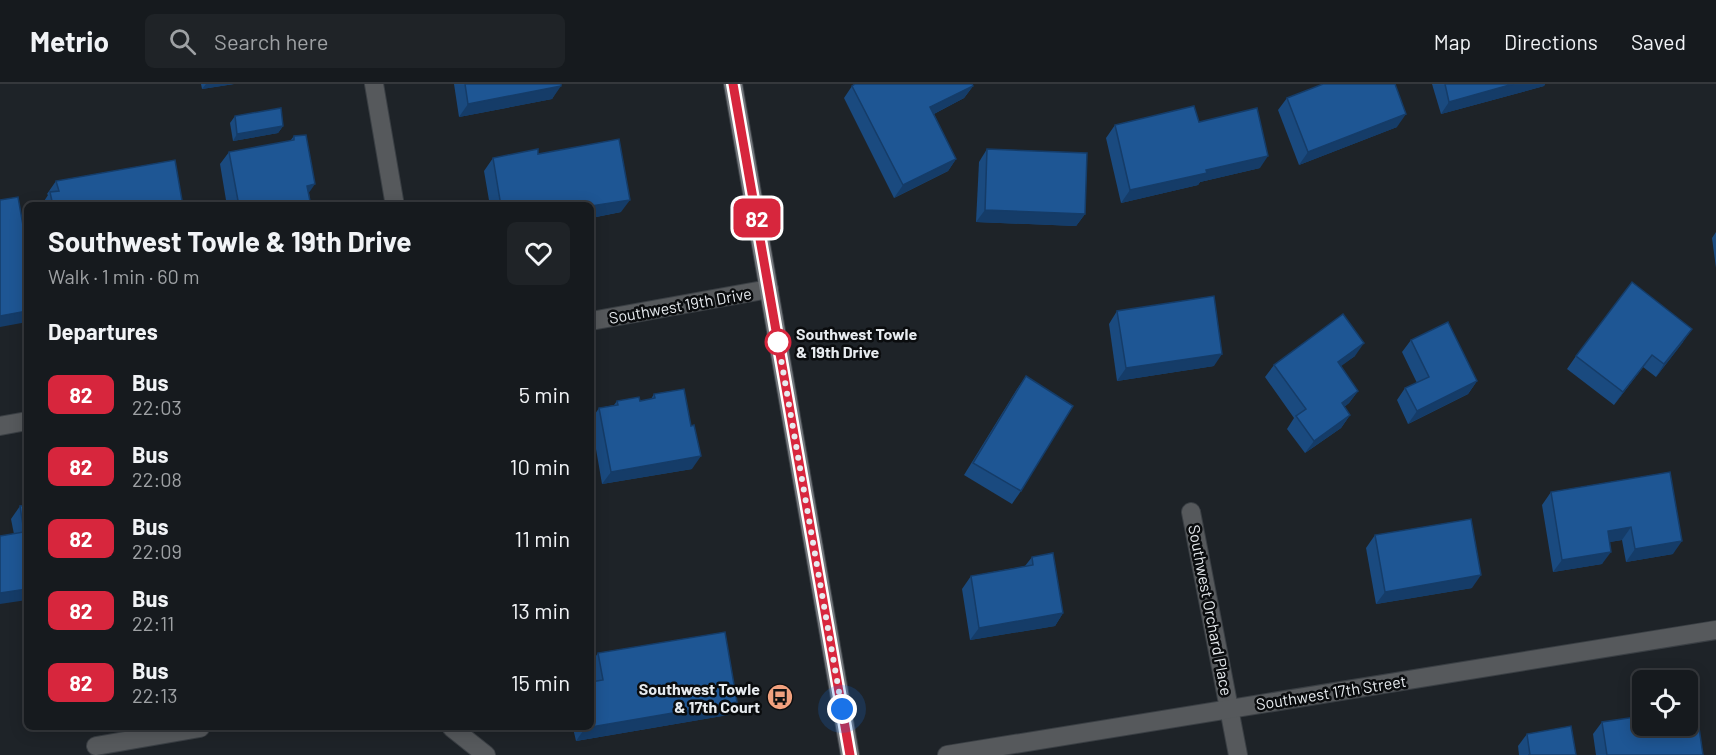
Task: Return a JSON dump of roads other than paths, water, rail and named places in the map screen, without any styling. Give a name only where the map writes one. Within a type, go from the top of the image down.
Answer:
[{"type":"main road","points":[[734,84],[850,755]]},
{"type":"street","points":[[374,84],[394,202]]},
{"type":"street","name":"Southwest 19th Drive","points":[[594,320],[769,289]]},
{"type":"street","points":[[0,426],[24,422]]},
{"type":"street","name":"Southwest Orchard Place","points":[[1191,512],[1238,755]]},
{"type":"street","name":"Southwest 17th Street","points":[[947,755],[1716,630]]},
{"type":"street","points":[[96,746],[188,730]]},
{"type":"street","points":[[455,730],[486,755]]},
{"type":"place","name":"Southwest Towle & 19th Drive","points":[[778,342]]},
{"type":"place","name":"Southwest Towle & 17th Court","points":[[780,697]]}]
